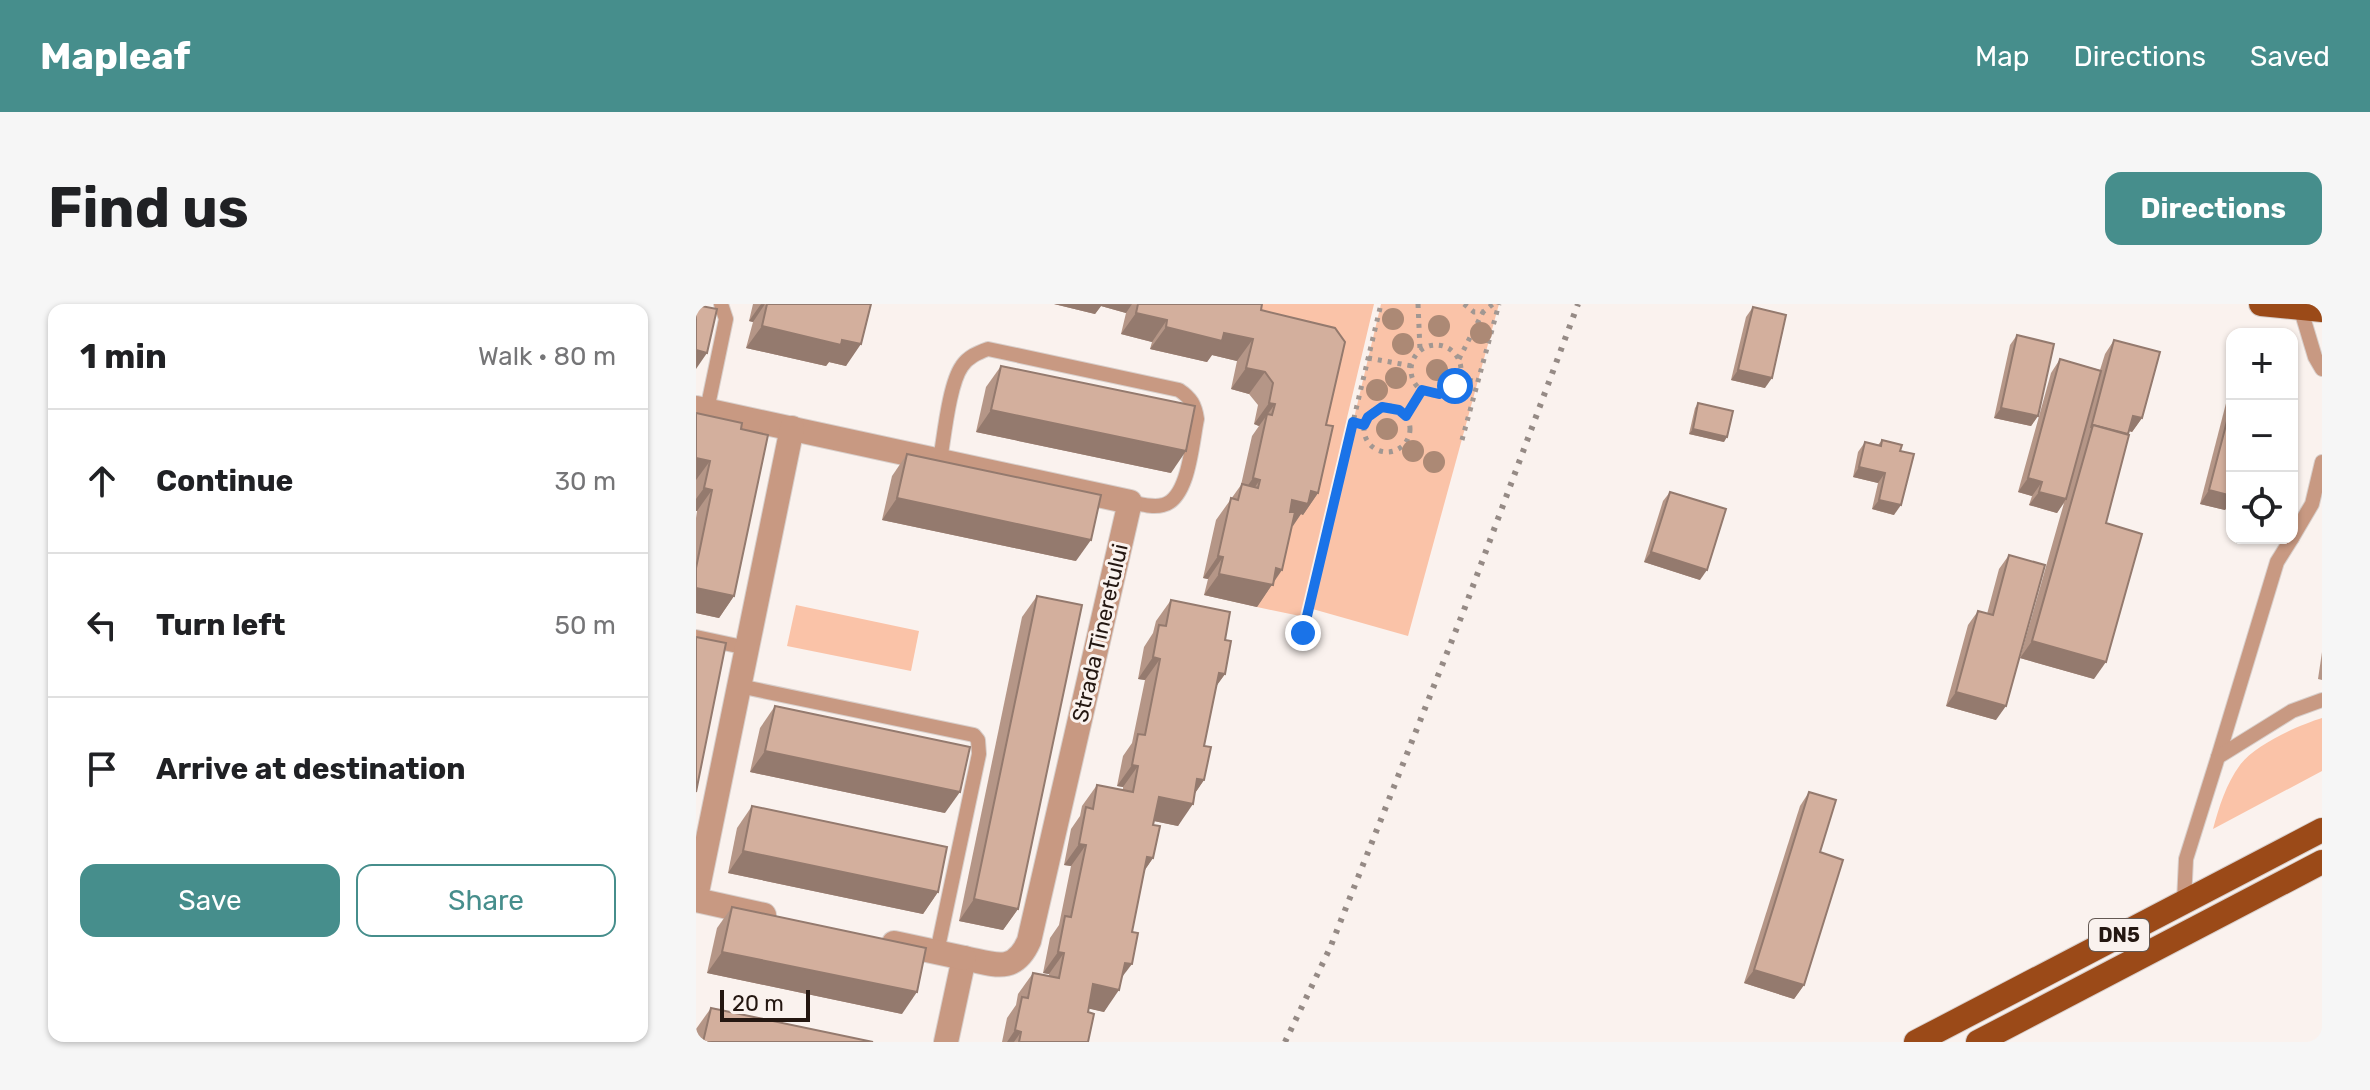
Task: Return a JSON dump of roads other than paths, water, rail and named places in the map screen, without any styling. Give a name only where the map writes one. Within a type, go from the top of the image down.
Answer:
[{"type":"main road","points":[[2261,304],[2311,309]]},
{"type":"main road","name":"DN5","points":[[1916,1042],[2322,830]]},
{"type":"main road","name":"DN5","points":[[1978,1042],[2322,862]]},
{"type":"street","points":[[701,409],[1130,502]]},
{"type":"street","points":[[786,920],[696,899],[792,428]]},
{"type":"street","name":"Strada Tineretului","points":[[964,958],[996,965],[1010,964],[1024,954],[1029,941],[1130,502]]},
{"type":"street","points":[[876,939],[964,958],[946,1042]]},
{"type":"lane","points":[[701,409],[726,319],[721,304]]},
{"type":"lane","points":[[2311,309],[2315,357],[2322,369]]},
{"type":"lane","points":[[940,460],[961,367],[974,354],[988,349],[1179,390],[1196,407],[1197,419],[1182,490],[1174,500],[1164,505],[1130,502]]},
{"type":"lane","points":[[2298,528],[2312,504],[2322,462]]},
{"type":"lane","points":[[2184,901],[2186,859],[2277,562],[2288,544]]},
{"type":"lane","points":[[696,637],[747,648]]},
{"type":"lane","points":[[739,686],[974,735],[978,740],[979,754],[937,952]]},
{"type":"lane","points":[[2218,757],[2292,711],[2322,700]]},
{"type":"railway","points":[[1285,1042],[1330,948],[1464,610],[1578,304]]}]
